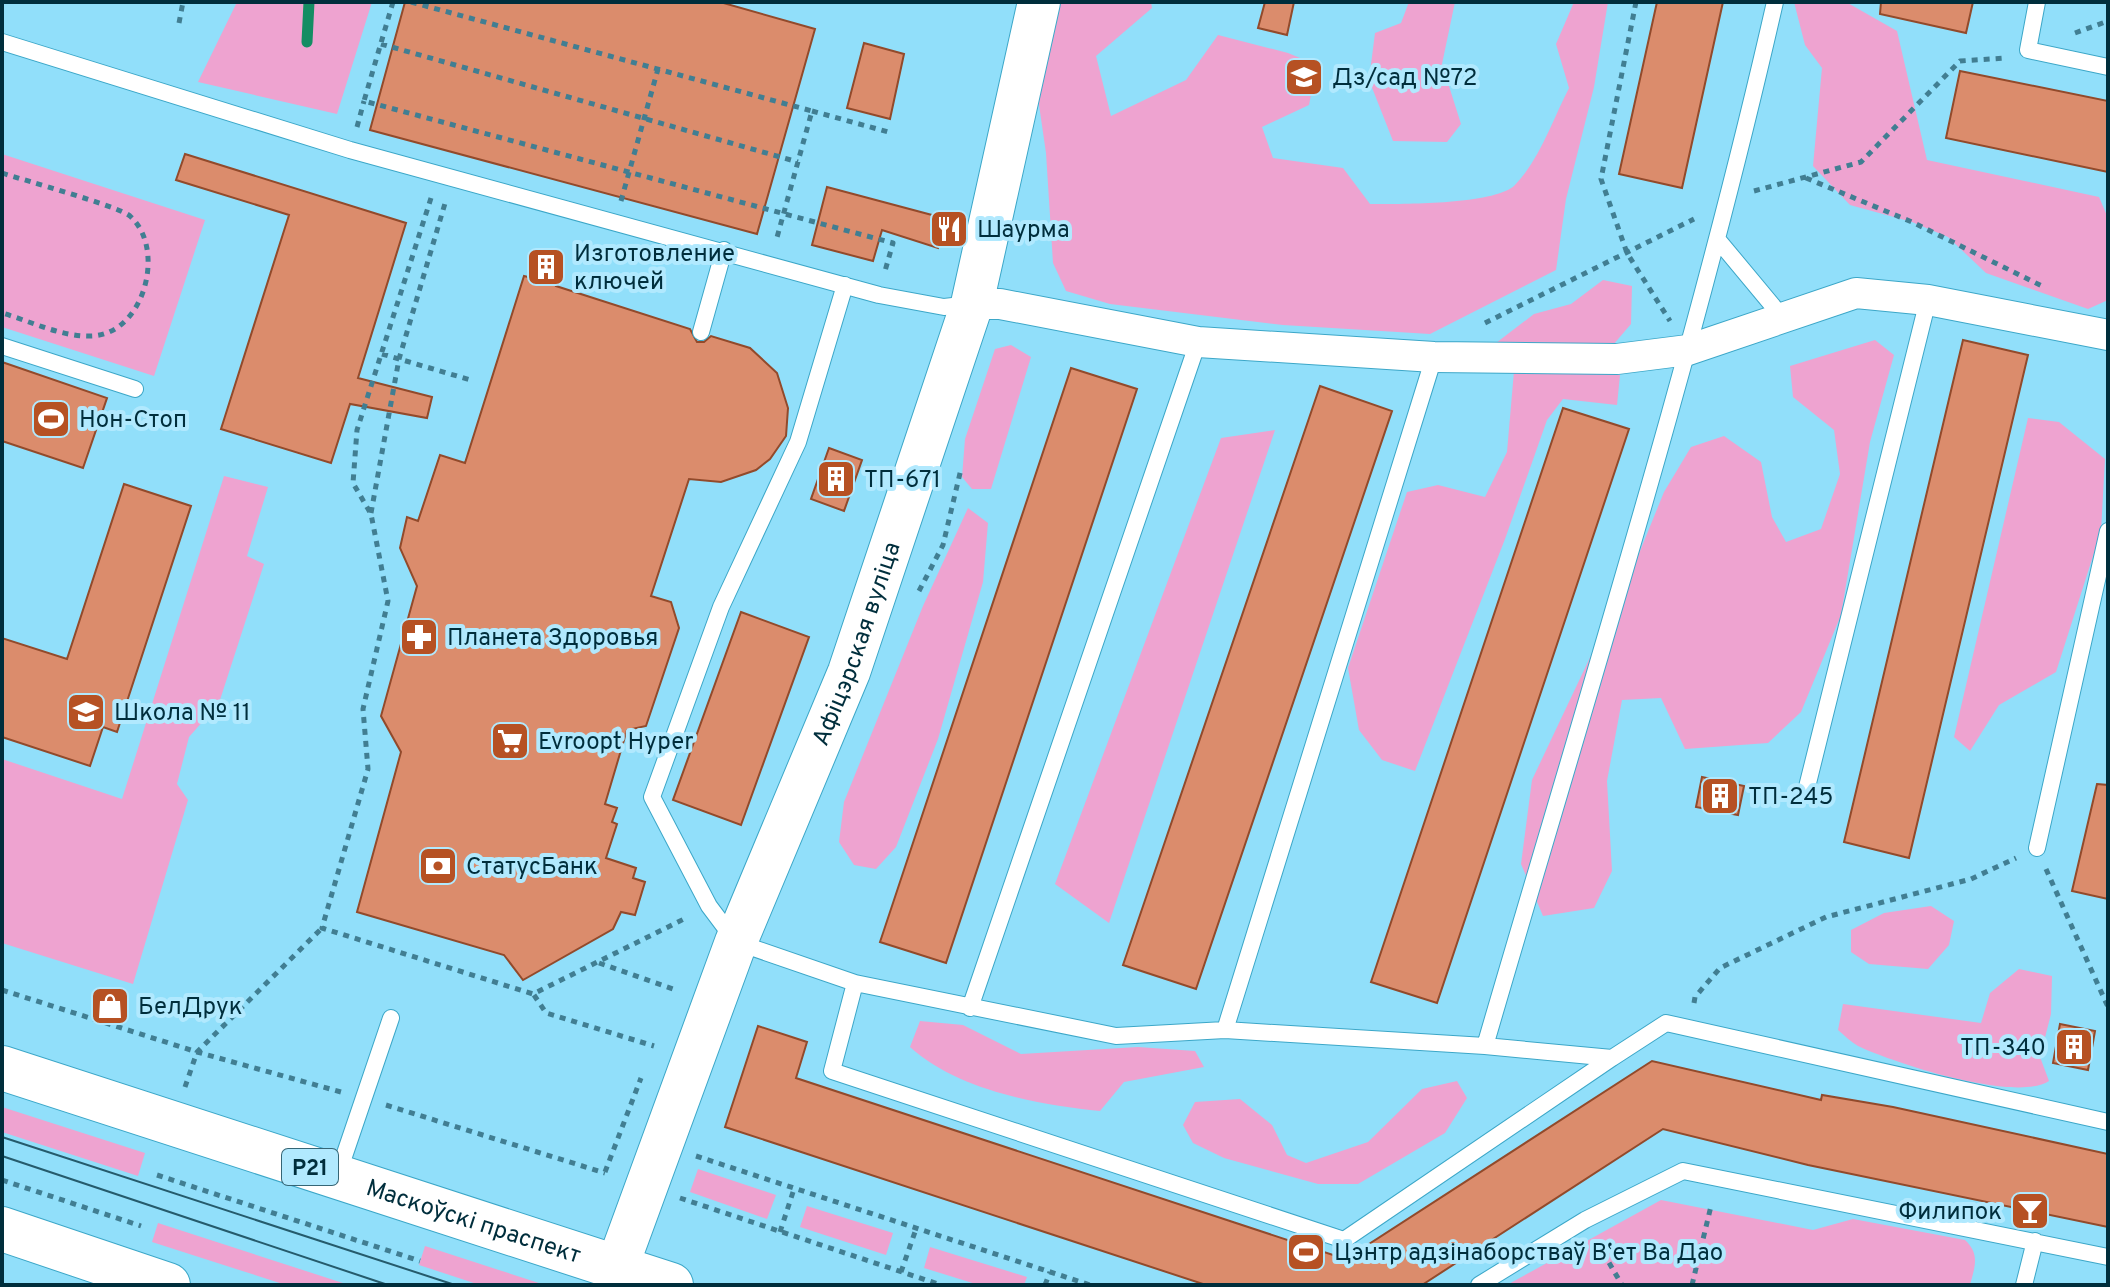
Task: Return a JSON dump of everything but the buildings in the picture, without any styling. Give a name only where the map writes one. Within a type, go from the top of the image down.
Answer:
[{"type":"main road","name":"Маскоўскі праспект","points":[[2,1068],[671,1285]]},
{"type":"main road","points":[[2,1229],[168,1285]]},
{"type":"street","name":"Афіцэрская вуліца","points":[[617,1267],[736,942],[849,672],[972,304],[1039,2]]},
{"type":"street","points":[[972,304],[1000,304],[1198,342],[1434,357],[1617,359],[1688,350],[1856,293],[1928,300],[2108,335]]},
{"type":"lane","points":[[1485,1046],[1731,197],[1775,2]]},
{"type":"lane","points":[[2037,2],[2028,50],[2108,67]]},
{"type":"lane","points":[[2,42],[191,103],[439,175],[724,250],[879,295],[944,307],[972,304]]},
{"type":"lane","points":[[1718,240],[1782,317]]},
{"type":"lane","points":[[701,332],[724,250]]},
{"type":"lane","points":[[845,285],[798,442],[721,607],[652,797],[709,906],[736,942],[855,983],[1116,1036],[1225,1030],[1485,1046],[1612,1058]]},
{"type":"lane","points":[[1806,791],[1928,300]]},
{"type":"lane","points":[[970,1008],[1198,342]]},
{"type":"lane","points":[[2,346],[135,389]]},
{"type":"lane","points":[[1225,1030],[1434,357]]},
{"type":"lane","points":[[2037,848],[2108,531]]},
{"type":"lane","points":[[855,983],[832,1071],[1344,1240],[1666,1023],[2108,1122]]},
{"type":"lane","points":[[338,1176],[391,1018]]},
{"type":"lane","points":[[1479,1285],[1585,1220],[1683,1171],[2108,1257]]},
{"type":"lane","points":[[2024,1285],[2035,1241]]},
{"type":"path","points":[[179,23],[183,2]]},
{"type":"path","points":[[393,2],[364,101],[893,243],[879,295]]},
{"type":"path","points":[[411,2],[892,133]]},
{"type":"path","points":[[1636,2],[1601,179],[1627,253],[1688,350]]},
{"type":"path","points":[[381,44],[798,162]]},
{"type":"path","points":[[1476,328],[1731,197],[1861,162],[1960,61],[2007,58]]},
{"type":"path","points":[[621,202],[658,69]]},
{"type":"path","points":[[783,215],[812,111]]},
{"type":"path","points":[[2,173],[129,215],[143,236],[149,261],[146,286],[135,308],[117,326],[94,337],[68,334],[2,313]]},
{"type":"path","points":[[185,1088],[197,1052],[322,928],[368,769],[363,709],[388,601],[371,514],[353,483],[357,430],[439,175]]},
{"type":"path","points":[[1804,178],[1912,222],[2047,289]]},
{"type":"path","points":[[371,514],[399,359],[447,197],[458,195]]},
{"type":"path","points":[[382,354],[474,381]]},
{"type":"path","points":[[1690,1028],[1695,997],[1720,968],[1826,917],[1971,879],[2037,848],[2108,1007]]},
{"type":"path","points":[[533,994],[709,906]]},
{"type":"path","points":[[322,928],[533,994],[546,1013],[654,1046]]},
{"type":"path","points":[[599,963],[676,990]]},
{"type":"path","points":[[2,990],[197,1052],[365,1099],[618,1177]]},
{"type":"path","points":[[695,1155],[1090,1285]]},
{"type":"path","points":[[157,1175],[420,1261]]},
{"type":"path","points":[[2,1180],[141,1226]]},
{"type":"path","points":[[780,1232],[794,1189]]},
{"type":"path","points":[[666,1193],[941,1285]]},
{"type":"path","points":[[1693,1284],[1711,1206]]},
{"type":"path","points":[[1585,1220],[1622,1285]]},
{"type":"path","points":[[901,1272],[916,1229]]},
{"type":"path","points":[[1045,1285],[1050,1272]]},
{"type":"shaded area","points":[[237,2],[372,2],[337,114],[198,82]]},
{"type":"shaded area","points":[[1060,2],[1151,2],[1152,8],[1096,56],[1111,116],[1186,80],[1218,35],[1288,53],[1317,65],[1309,105],[1262,127],[1273,158],[1343,168],[1370,204],[1384,204],[1468,200],[1504,192],[1515,185],[1539,151],[1569,88],[1556,44],[1574,2],[1608,2],[1594,87],[1566,199],[1556,270],[1430,334],[1283,325],[1110,304],[1066,291],[1053,263],[1046,153],[1038,98]]},
{"type":"shaded area","points":[[1409,2],[1455,2],[1442,64],[1461,124],[1447,142],[1393,141],[1369,80],[1375,33],[1401,23]]},
{"type":"shaded area","points":[[1794,2],[1846,2],[1897,31],[1927,160],[2099,197],[2108,218],[2108,300],[2088,309],[1986,273],[1948,237],[1912,222],[1850,205],[1813,166],[1822,68],[1805,45]]},
{"type":"shaded area","points":[[2,154],[205,220],[154,376],[2,327]]},
{"type":"shaded area","points":[[1603,280],[1632,286],[1631,324],[1613,345],[1496,343],[1534,314],[1571,304]]},
{"type":"shaded area","points":[[1875,340],[1894,355],[1870,442],[1841,615],[1801,712],[1768,743],[1685,749],[1661,698],[1622,700],[1607,781],[1612,871],[1594,908],[1543,916],[1521,864],[1532,780],[1638,556],[1664,492],[1691,447],[1724,436],[1761,462],[1772,517],[1786,542],[1821,529],[1840,474],[1834,430],[1793,397],[1790,366]]},
{"type":"shaded area","points":[[1011,345],[1031,357],[991,489],[972,489],[962,477],[965,439],[995,349]]},
{"type":"shaded area","points":[[1604,368],[1620,375],[1617,405],[1563,399],[1547,420],[1505,539],[1415,771],[1382,760],[1359,730],[1348,668],[1407,492],[1438,485],[1485,497],[1507,452],[1514,371]]},
{"type":"shaded area","points":[[2028,418],[2059,422],[2105,459],[2101,531],[2056,672],[1999,705],[1970,751],[1954,737]]},
{"type":"shaded area","points":[[1275,430],[1109,923],[1055,884],[1221,438]]},
{"type":"shaded area","points":[[224,476],[268,487],[247,556],[264,564],[219,703],[189,737],[177,784],[188,800],[133,984],[2,943],[2,759],[122,799]]},
{"type":"shaded area","points":[[968,508],[988,523],[983,582],[938,739],[896,847],[876,869],[854,865],[839,842],[844,802],[923,606]]},
{"type":"shaded area","points":[[1931,906],[1954,921],[1949,945],[1928,969],[1869,964],[1851,952],[1851,930],[1884,913]]},
{"type":"shaded area","points":[[2019,969],[2052,976],[2051,1014],[2040,1057],[2049,1081],[2033,1087],[1984,1084],[1898,1062],[1858,1046],[1838,1030],[1843,1004],[1981,1023],[1990,993]]},
{"type":"shaded area","points":[[920,1021],[963,1025],[1021,1054],[1138,1047],[1195,1051],[1204,1067],[1124,1082],[1100,1111],[1051,1104],[975,1085],[930,1062],[910,1047]]},
{"type":"shaded area","points":[[1457,1081],[1467,1098],[1445,1133],[1358,1184],[1318,1184],[1224,1158],[1193,1143],[1183,1125],[1195,1102],[1240,1099],[1272,1125],[1287,1155],[1306,1163],[1368,1142],[1422,1089]]},
{"type":"shaded area","points":[[2,1107],[145,1153],[138,1176],[2,1132]]},
{"type":"shaded area","points":[[698,1169],[776,1195],[767,1219],[690,1192]]},
{"type":"shaded area","points":[[1661,1200],[1813,1230],[1853,1219],[1965,1240],[1973,1250],[1975,1261],[1970,1285],[1507,1285]]},
{"type":"shaded area","points":[[807,1206],[893,1233],[886,1255],[800,1227]]},
{"type":"shaded area","points":[[158,1223],[349,1285],[286,1285],[152,1242]]},
{"type":"shaded area","points":[[425,1246],[545,1285],[480,1285],[419,1265]]},
{"type":"shaded area","points":[[930,1247],[1027,1277],[1024,1285],[979,1285],[924,1268]]},
{"type":"waterway","points":[[307,42],[309,2]]},
{"type":"tram line","points":[[2,1137],[455,1285]]},
{"type":"tram line","points":[[2,1156],[388,1285]]},
{"type":"place","name":"Дз/сад №72","points":[[1304,77]]},
{"type":"place","name":"Шаурма","points":[[949,229]]},
{"type":"place","name":"Изготовление ключей","points":[[546,267]]},
{"type":"place","name":"Нон-Стоп","points":[[51,419]]},
{"type":"place","name":"ТП-671","points":[[836,479]]},
{"type":"place","name":"Планета Здоровья","points":[[419,637]]},
{"type":"place","name":"Школа № 11","points":[[86,712]]},
{"type":"place","name":"Evroopt Hyper","points":[[510,741]]},
{"type":"place","name":"ТП-245","points":[[1720,796]]},
{"type":"place","name":"СтатусБанк","points":[[438,866]]},
{"type":"place","name":"БелДрук","points":[[110,1006]]},
{"type":"place","name":"ТП-340","points":[[2074,1047]]},
{"type":"place","name":"Филипок","points":[[2030,1211]]},
{"type":"place","name":"Цэнтр адзінаборстваў Вʼет Ва Дао","points":[[1306,1252]]}]
